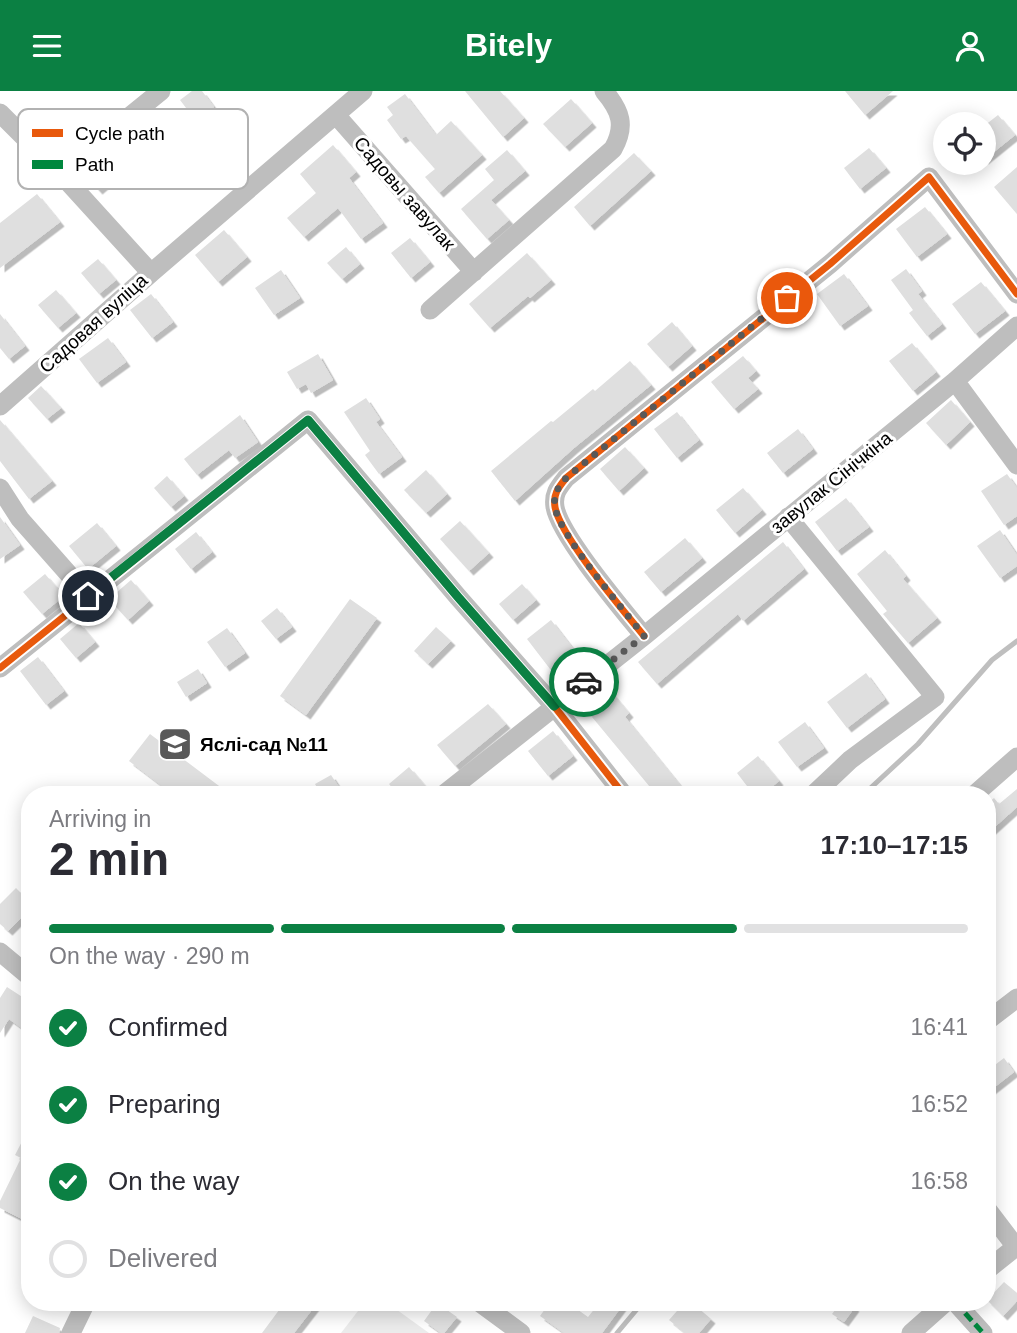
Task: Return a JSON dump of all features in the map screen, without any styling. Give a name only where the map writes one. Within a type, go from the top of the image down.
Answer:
[{"type":"street","points":[[139,109],[161,91]]},
{"type":"street","points":[[151,273],[363,91]]},
{"type":"street","points":[[430,310],[613,149],[620,138],[622,126],[618,112],[604,91]]},
{"type":"street","name":"Садовая вуліца","points":[[0,113],[18,131]]},
{"type":"street","name":"Садовы завулак","points":[[336,115],[474,272]]},
{"type":"street","points":[[644,636],[564,530],[555,508],[555,492],[566,478],[830,264],[929,177],[1017,294]]},
{"type":"street","name":"Садовая вуліца","points":[[0,406],[151,273],[75,189]]},
{"type":"street","name":"завулак Сінічкіна","points":[[454,786],[644,636],[955,381],[1017,326]]},
{"type":"street","points":[[955,381],[1017,465]]},
{"type":"street","points":[[0,668],[308,420],[554,706],[617,786]]},
{"type":"street","points":[[0,488],[20,519],[88,596]]},
{"type":"street","points":[[788,517],[935,697],[850,760],[823,786]]},
{"type":"street","points":[[984,786],[1017,757]]},
{"type":"street","points":[[0,952],[21,970]]},
{"type":"street","points":[[996,1014],[1017,998]]},
{"type":"street","points":[[996,1221],[1016,1247],[996,1263]]},
{"type":"street","points":[[71,1333],[82,1311]]},
{"type":"street","points":[[491,1311],[521,1333]]},
{"type":"street","points":[[911,1333],[936,1311]]},
{"type":"street","points":[[963,1311],[983,1333]]},
{"type":"shaded area","points":[[358,1311],[398,1311],[429,1333],[341,1333]]},
{"type":"building","points":[[192,91],[202,91],[214,107],[187,109],[180,100]]},
{"type":"building","points":[[465,91],[500,91],[524,118],[503,137]]},
{"type":"building","points":[[845,91],[893,91],[865,115]]},
{"type":"building","points":[[405,94],[436,135],[451,121],[482,155],[439,193],[425,177],[435,169],[406,136],[401,139],[387,120],[393,115],[387,107]]},
{"type":"building","points":[[571,99],[592,123],[565,147],[543,124]]},
{"type":"building","points":[[998,115],[1015,135],[996,150]]},
{"type":"building","points":[[333,145],[356,172],[349,178],[383,223],[361,239],[338,208],[304,237],[287,218],[316,193],[300,174]]},
{"type":"building","points":[[869,148],[886,168],[860,189],[844,168]]},
{"type":"building","points":[[507,150],[525,171],[491,200],[509,220],[487,239],[461,209],[494,180],[485,169]]},
{"type":"building","points":[[634,153],[651,171],[590,226],[574,207]]},
{"type":"building","points":[[1017,167],[1017,214],[994,187]]},
{"type":"building","points":[[37,194],[60,222],[0,268],[0,223]]},
{"type":"building","points":[[925,207],[947,234],[917,257],[896,229]]},
{"type":"building","points":[[224,230],[247,257],[218,282],[195,255]]},
{"type":"building","points":[[410,238],[430,262],[411,278],[391,253]]},
{"type":"building","points":[[346,247],[360,264],[342,279],[327,263]]},
{"type":"building","points":[[527,253],[551,280],[490,328],[469,304]]},
{"type":"building","points":[[98,259],[116,280],[99,294],[81,273]]},
{"type":"building","points":[[906,269],[922,291],[918,294],[942,324],[927,336],[909,313],[913,310],[891,280]]},
{"type":"building","points":[[281,270],[300,298],[274,315],[255,288]]},
{"type":"building","points":[[844,274],[868,306],[840,326],[817,294]]},
{"type":"building","points":[[981,282],[1005,311],[975,334],[952,304]]},
{"type":"building","points":[[56,290],[76,313],[58,328],[38,305]]},
{"type":"building","points":[[151,294],[173,322],[152,338],[130,310]]},
{"type":"building","points":[[0,314],[25,346],[9,359],[0,348]]},
{"type":"building","points":[[672,322],[692,346],[668,367],[647,344]]},
{"type":"building","points":[[108,338],[126,362],[97,383],[79,359]]},
{"type":"building","points":[[912,343],[936,372],[913,391],[889,361]]},
{"type":"building","points":[[318,354],[333,380],[311,393],[306,384],[297,389],[287,372]]},
{"type":"building","points":[[743,356],[756,371],[748,378],[758,389],[734,409],[711,382]]},
{"type":"building","points":[[630,361],[651,385],[515,501],[491,471]]},
{"type":"building","points":[[41,386],[61,408],[47,419],[28,398]]},
{"type":"building","points":[[366,398],[380,419],[376,422],[402,457],[379,474],[365,455],[370,451],[344,412]]},
{"type":"building","points":[[951,400],[970,422],[946,445],[926,423]]},
{"type":"building","points":[[677,412],[699,440],[677,458],[654,429]]},
{"type":"building","points":[[240,415],[258,442],[235,458],[229,450],[197,475],[184,459]]},
{"type":"building","points":[[0,420],[52,481],[29,499],[0,461]]},
{"type":"building","points":[[798,429],[813,449],[783,473],[767,453]]},
{"type":"building","points":[[625,447],[644,468],[619,491],[600,469]]},
{"type":"building","points":[[426,470],[447,494],[426,513],[404,490]]},
{"type":"building","points":[[1007,474],[1017,488],[1017,516],[1004,525],[981,491]]},
{"type":"building","points":[[167,476],[184,496],[171,507],[154,488]]},
{"type":"building","points":[[743,488],[762,510],[735,533],[716,510]]},
{"type":"building","points":[[846,498],[869,527],[837,551],[815,522]]},
{"type":"building","points":[[0,517],[20,545],[0,559]]},
{"type":"building","points":[[460,521],[489,553],[469,571],[440,539]]},
{"type":"building","points":[[97,523],[116,546],[88,569],[69,546]]},
{"type":"building","points":[[1000,530],[1017,555],[1017,566],[1000,578],[977,546]]},
{"type":"building","points":[[196,532],[212,552],[191,569],[175,549]]},
{"type":"building","points":[[685,538],[702,558],[661,592],[644,572]]},
{"type":"building","points":[[783,542],[804,569],[743,621],[738,614],[657,684],[638,662]]},
{"type":"building","points":[[885,550],[906,576],[903,579],[937,618],[908,643],[883,614],[887,611],[857,574]]},
{"type":"building","points":[[45,574],[64,596],[42,614],[23,592]]},
{"type":"building","points":[[131,580],[149,601],[128,620],[109,599]]},
{"type":"building","points":[[522,584],[536,600],[513,620],[499,604]]},
{"type":"building","points":[[350,599],[377,618],[306,715],[280,696]]},
{"type":"building","points":[[277,608],[292,627],[276,639],[261,621]]},
{"type":"building","points":[[551,620],[581,659],[557,678],[527,639]]},
{"type":"building","points":[[79,623],[95,642],[76,658],[60,639]]},
{"type":"building","points":[[436,627],[451,641],[428,664],[414,651]]},
{"type":"building","points":[[227,628],[245,653],[225,667],[207,642]]},
{"type":"building","points":[[38,657],[64,691],[46,705],[20,671]]},
{"type":"building","points":[[198,669],[207,683],[186,697],[177,682]]},
{"type":"building","points":[[866,673],[885,699],[847,728],[827,702]]},
{"type":"building","points":[[607,687],[629,713],[625,717],[681,786],[649,786],[583,706]]},
{"type":"building","points":[[488,704],[506,724],[455,766],[437,745]]},
{"type":"building","points":[[805,722],[824,748],[797,767],[778,742]]},
{"type":"building","points":[[553,731],[573,756],[548,776],[528,751]]},
{"type":"building","name":"Яслі-сад №11","points":[[150,734],[219,786],[162,786],[129,761]]},
{"type":"building","points":[[758,756],[779,781],[773,786],[747,786],[737,773]]},
{"type":"building","points":[[409,767],[425,786],[391,786],[389,784]]},
{"type":"building","points":[[331,775],[338,786],[316,786],[315,784]]},
{"type":"building","points":[[1017,789],[1017,807],[996,826],[996,800],[999,804]]},
{"type":"building","points":[[16,888],[21,893],[21,918],[8,931],[0,924],[0,904]]},
{"type":"building","points":[[7,987],[21,996],[21,1028],[9,1019],[0,1033],[0,998]]},
{"type":"building","points":[[1004,1058],[1014,1072],[996,1086],[996,1064]]},
{"type":"building","points":[[21,1143],[21,1158],[15,1155]]},
{"type":"building","points":[[21,1158],[21,1218],[0,1208],[0,1201]]},
{"type":"building","points":[[1004,1282],[1017,1293],[1017,1301],[1003,1316],[996,1309],[996,1290]]},
{"type":"building","points":[[278,1311],[311,1311],[294,1333],[262,1333]]},
{"type":"building","points":[[431,1311],[448,1311],[457,1317],[444,1333],[424,1321]]},
{"type":"building","points":[[544,1311],[580,1311],[588,1317],[593,1311],[618,1311],[602,1333],[564,1333],[540,1316]]},
{"type":"building","points":[[677,1311],[702,1311],[711,1319],[699,1333],[685,1333],[669,1320]]},
{"type":"building","points":[[834,1311],[852,1311],[844,1322],[832,1314]]},
{"type":"building","points":[[33,1316],[60,1328],[59,1333],[25,1333]]},
{"type":"waterway","points":[[873,786],[918,744],[992,660],[1017,641]]},
{"type":"waterway","points":[[617,1333],[635,1311]]},
{"type":"marked path","points":[[963,1311],[983,1333]]},
{"type":"cycle path","points":[[644,636],[594,573],[559,520],[555,495],[566,478],[830,264],[929,177],[1017,294]]},
{"type":"cycle path","points":[[0,668],[308,420],[554,706],[617,786]]},
{"type":"way so far","points":[[584,682],[644,636],[564,530],[555,508],[555,492],[566,478],[787,298]]},
{"type":"place","name":"Яслі-сад №11","points":[[175,744]]},
{"type":"route","points":[[88,596],[308,420],[554,706],[584,682]]}]
